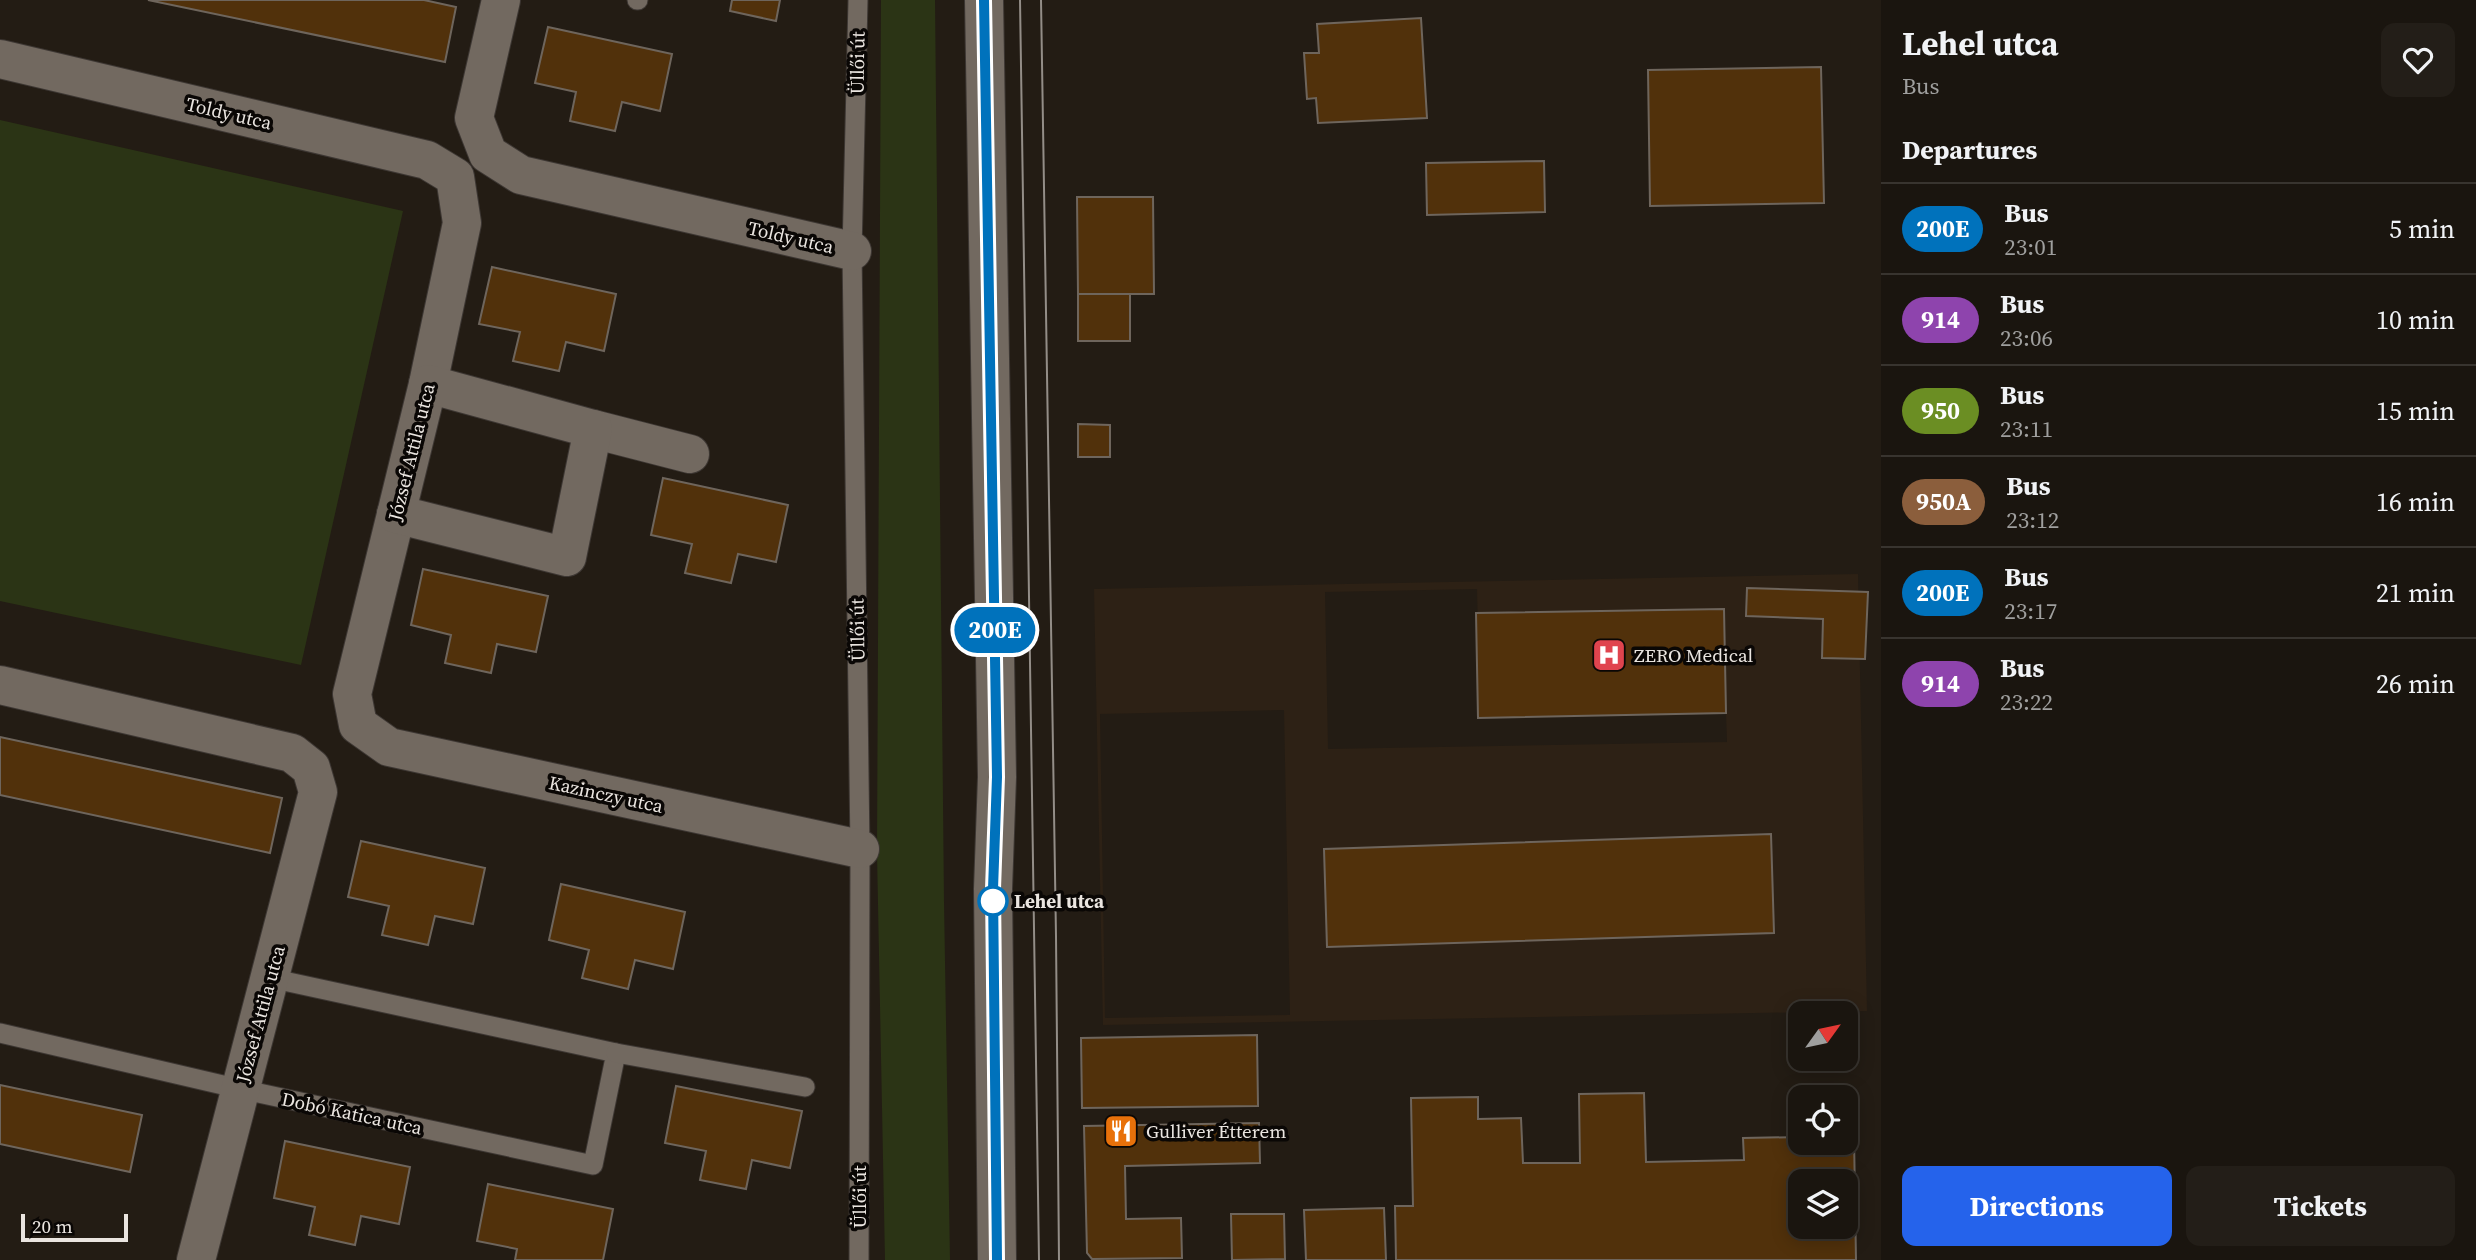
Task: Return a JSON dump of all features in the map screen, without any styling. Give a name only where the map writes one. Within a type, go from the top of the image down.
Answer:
[{"type":"street","name":"Toldy utca","points":[[500,0],[474,118],[488,154],[521,175],[852,251]]},
{"type":"street","points":[[984,0],[997,777],[993,889],[997,1260]]},
{"type":"street","name":"Toldy utca","points":[[0,59],[427,160],[454,177]]},
{"type":"street","name":"József Attila utca","points":[[358,725],[352,694],[428,384],[462,223],[454,177]]},
{"type":"street","points":[[428,384],[690,454]]},
{"type":"street","points":[[396,514],[567,557],[593,429]]},
{"type":"street","name":"József Attila utca","points":[[0,685],[292,753],[311,768],[318,792],[196,1260]]},
{"type":"street","name":"Kazinczy utca","points":[[358,725],[388,747],[860,849]]},
{"type":"lane","name":"Üllői út","points":[[858,0],[852,251],[860,849],[859,1260]]},
{"type":"lane","points":[[270,978],[616,1053],[805,1087]]},
{"type":"lane","name":"Dobó Katica utca","points":[[0,1033],[240,1089],[593,1165],[616,1053]]},
{"type":"shaded area","points":[[1858,574],[1867,1011],[1858,1011],[1858,1001],[1788,1001],[1788,1012],[1103,1025],[1094,589]],"holes":[[[1477,589],[1480,718],[1726,713],[1727,742],[1328,749],[1325,592]],[[1284,710],[1290,1015],[1105,1018],[1100,714]]]},
{"type":"green space","points":[[881,0],[935,0],[950,1260],[885,1260],[877,853]]},
{"type":"green space","points":[[0,120],[403,211],[301,665],[0,601]]},
{"type":"building","points":[[148,0],[424,0],[456,7],[445,62]]},
{"type":"building","points":[[732,0],[780,0],[776,21],[730,11]]},
{"type":"building","points":[[1421,18],[1427,118],[1318,123],[1316,98],[1307,99],[1304,53],[1319,53],[1317,24]]},
{"type":"building","points":[[548,27],[672,54],[660,111],[622,102],[615,131],[570,121],[576,92],[535,83]]},
{"type":"building","points":[[1821,67],[1824,203],[1650,206],[1648,70]]},
{"type":"building","points":[[1544,161],[1545,212],[1427,215],[1426,163]]},
{"type":"building","points":[[1077,197],[1153,197],[1154,294],[1078,294]]},
{"type":"building","points":[[492,267],[616,294],[604,351],[566,342],[559,371],[513,361],[520,332],[479,324]]},
{"type":"building","points":[[1078,294],[1130,294],[1130,341],[1078,341]]},
{"type":"building","points":[[1078,424],[1110,425],[1110,457],[1078,457]]},
{"type":"building","points":[[663,478],[788,505],[776,562],[738,554],[731,583],[685,573],[692,544],[651,535]]},
{"type":"building","points":[[423,569],[548,596],[536,652],[497,644],[491,673],[445,663],[451,635],[411,625]]},
{"type":"building","points":[[1747,588],[1868,592],[1865,659],[1822,658],[1823,619],[1746,616]]},
{"type":"building","points":[[1724,609],[1726,713],[1478,718],[1476,613]]},
{"type":"building","points":[[0,737],[282,798],[270,853],[0,795]]},
{"type":"building","points":[[1771,834],[1774,933],[1327,947],[1324,849]]},
{"type":"building","points":[[361,841],[485,868],[473,924],[435,916],[428,945],[382,935],[389,906],[348,897]]},
{"type":"building","points":[[561,884],[685,912],[673,969],[635,960],[628,989],[582,978],[589,950],[549,940]]},
{"type":"building","points":[[1257,1035],[1258,1106],[1082,1108],[1081,1038]]},
{"type":"building","points":[[0,1085],[142,1115],[130,1172],[0,1144]]},
{"type":"building","points":[[676,1086],[802,1111],[790,1168],[752,1160],[746,1189],[700,1180],[706,1151],[665,1143]]},
{"type":"building","points":[[1644,1093],[1646,1162],[1744,1160],[1743,1138],[1788,1137],[1788,1155],[1854,1155],[1855,1169],[1788,1169],[1788,1239],[1856,1239],[1856,1260],[1396,1260],[1395,1206],[1413,1206],[1411,1098],[1478,1097],[1478,1119],[1521,1118],[1523,1163],[1580,1163],[1579,1094]]},
{"type":"building","points":[[1259,1123],[1260,1163],[1125,1166],[1126,1219],[1181,1218],[1182,1258],[1092,1259],[1087,1253],[1084,1126]]},
{"type":"building","points":[[285,1141],[410,1167],[399,1224],[361,1216],[355,1245],[309,1235],[315,1207],[274,1198]]},
{"type":"building","points":[[488,1184],[613,1209],[603,1260],[515,1260],[517,1249],[477,1241]]},
{"type":"building","points":[[1384,1208],[1386,1260],[1306,1260],[1304,1210]]},
{"type":"building","points":[[1231,1214],[1284,1214],[1285,1259],[1232,1260]]},
{"type":"tram line","points":[[1020,0],[1039,1260]]},
{"type":"tram line","points":[[1041,0],[1059,1260]]},
{"type":"bus line","name":"200E","points":[[984,0],[997,777],[993,889],[997,1260]]},
{"type":"place","name":"ZERO Medical","points":[[1609,655]]},
{"type":"place","name":"Lehel utca","points":[[993,901]]},
{"type":"place","name":"Gulliver Étterem","points":[[1121,1131]]}]
